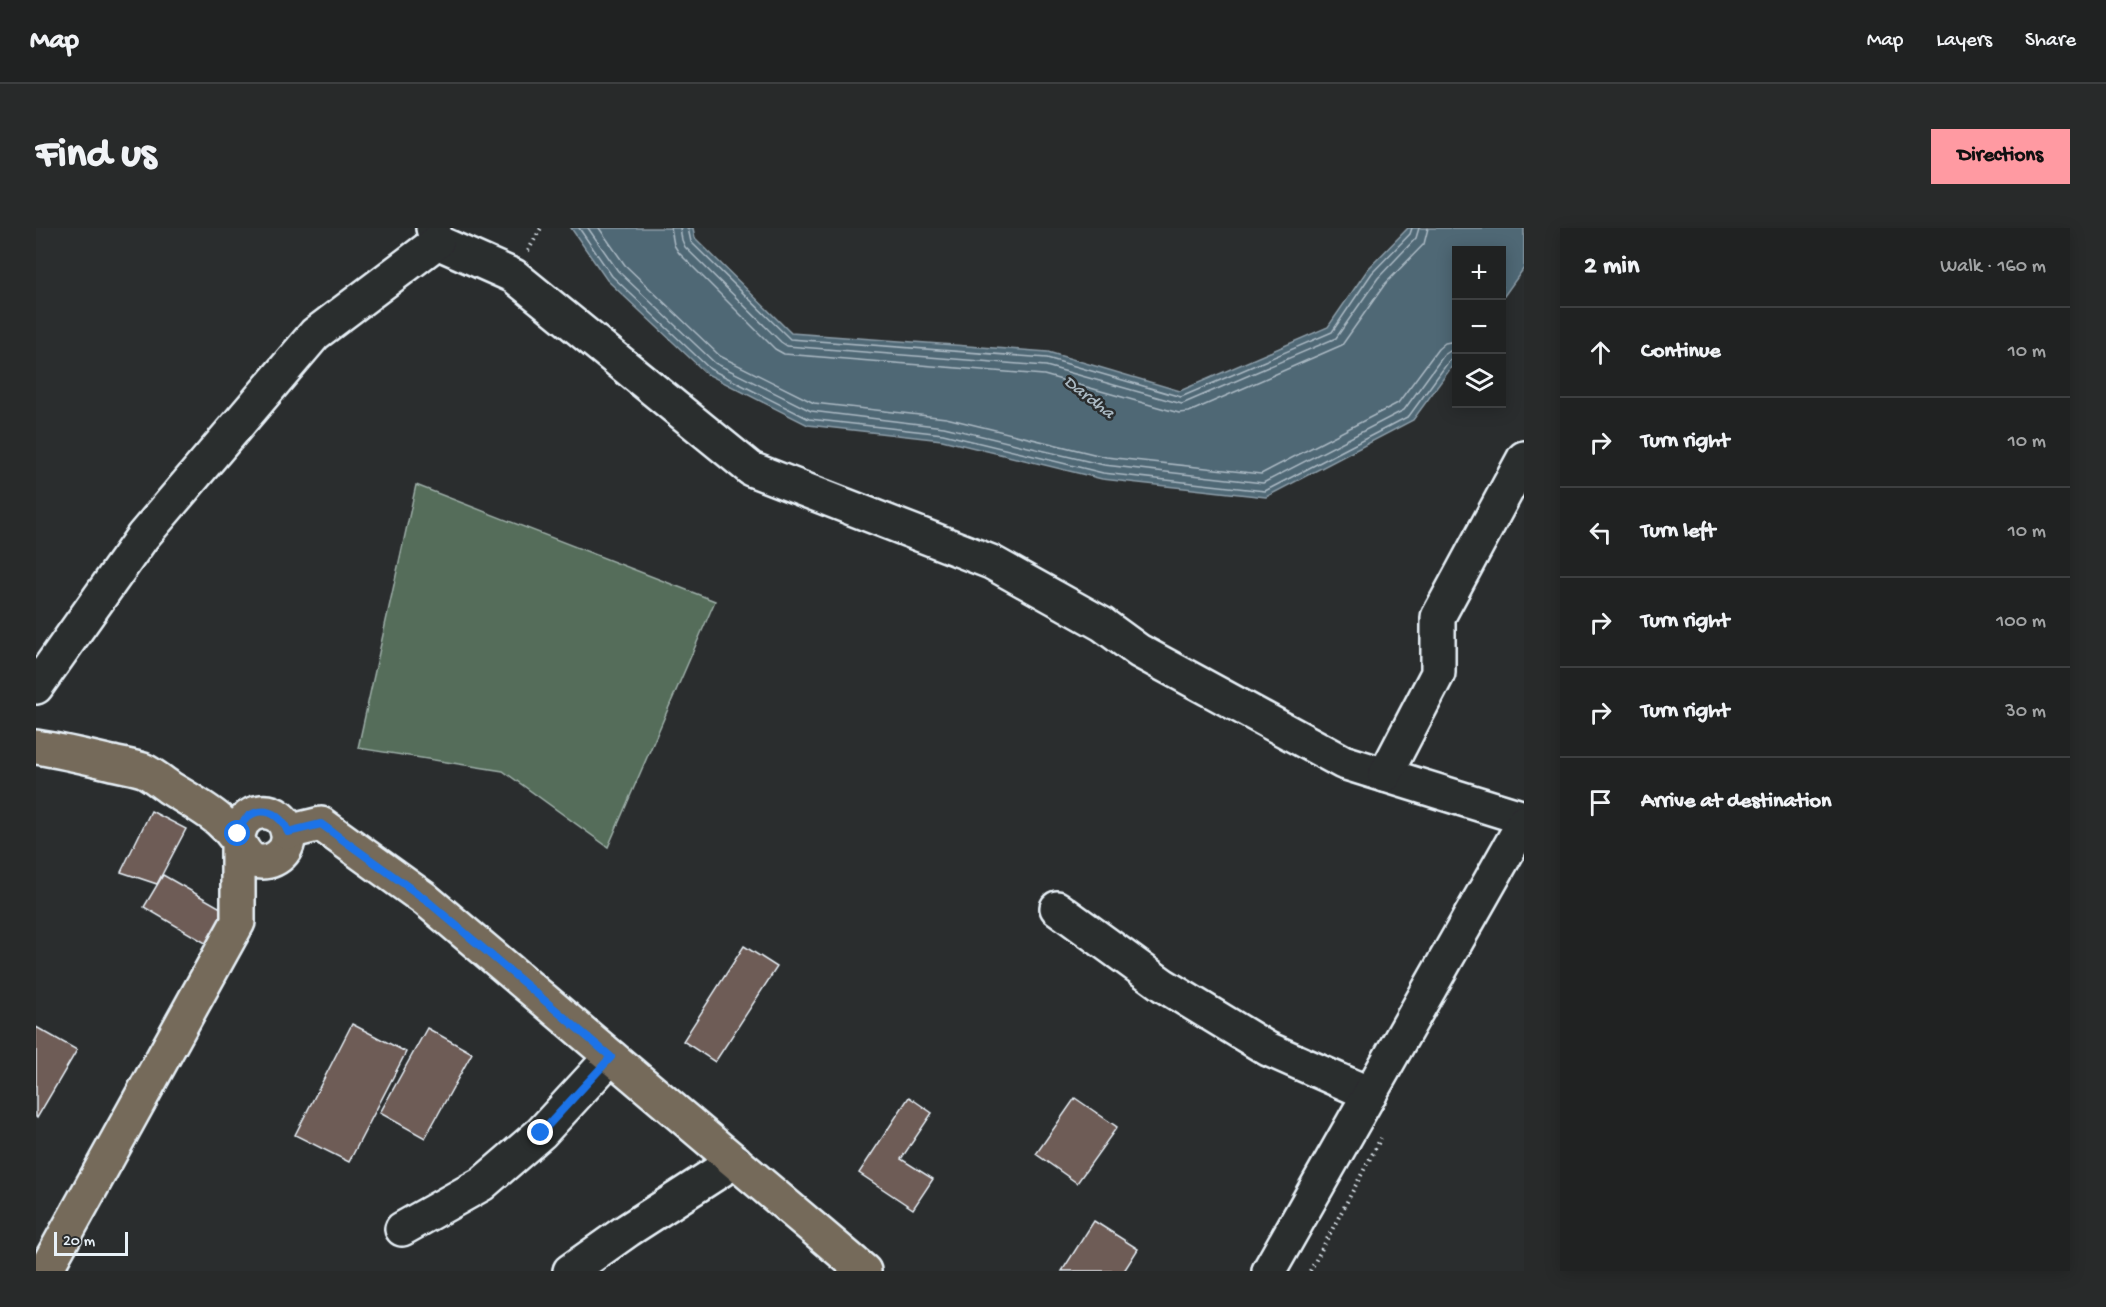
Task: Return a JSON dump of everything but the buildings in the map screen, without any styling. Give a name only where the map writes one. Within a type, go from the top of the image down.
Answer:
[{"type":"main road","points":[[36,747],[144,771],[220,821],[238,842]]},
{"type":"main road","points":[[45,1271],[238,922],[240,827],[243,820],[256,812],[272,813],[285,824],[288,832],[321,824],[425,899],[735,1161],[858,1269]]},
{"type":"street","points":[[36,687],[143,536],[315,334],[435,235],[514,276],[751,470],[991,562],[1102,624],[1138,651],[1343,762],[1524,820],[1269,1271]]},
{"type":"street","points":[[1385,775],[1438,673],[1438,617],[1522,468]]},
{"type":"street","points":[[1057,908],[1163,985],[1268,1049],[1370,1094]]},
{"type":"street","points":[[402,1229],[482,1184],[541,1133],[611,1057]]},
{"type":"street","points":[[570,1271],[628,1230],[735,1161]]},
{"type":"green space","points":[[416,485],[715,601],[608,847],[503,771],[358,748]]},
{"type":"water","name":"Dardha","points":[[571,228],[693,228],[695,238],[791,333],[1048,352],[1180,391],[1328,327],[1368,269],[1408,228],[1524,228],[1524,268],[1506,293],[1506,246],[1452,246],[1452,366],[1413,420],[1266,497],[1102,479],[942,440],[808,425],[707,374],[607,280]]},
{"type":"route","points":[[238,834],[243,820],[256,812],[272,813],[280,818],[288,832],[321,824],[425,899],[611,1057],[541,1133]]}]
